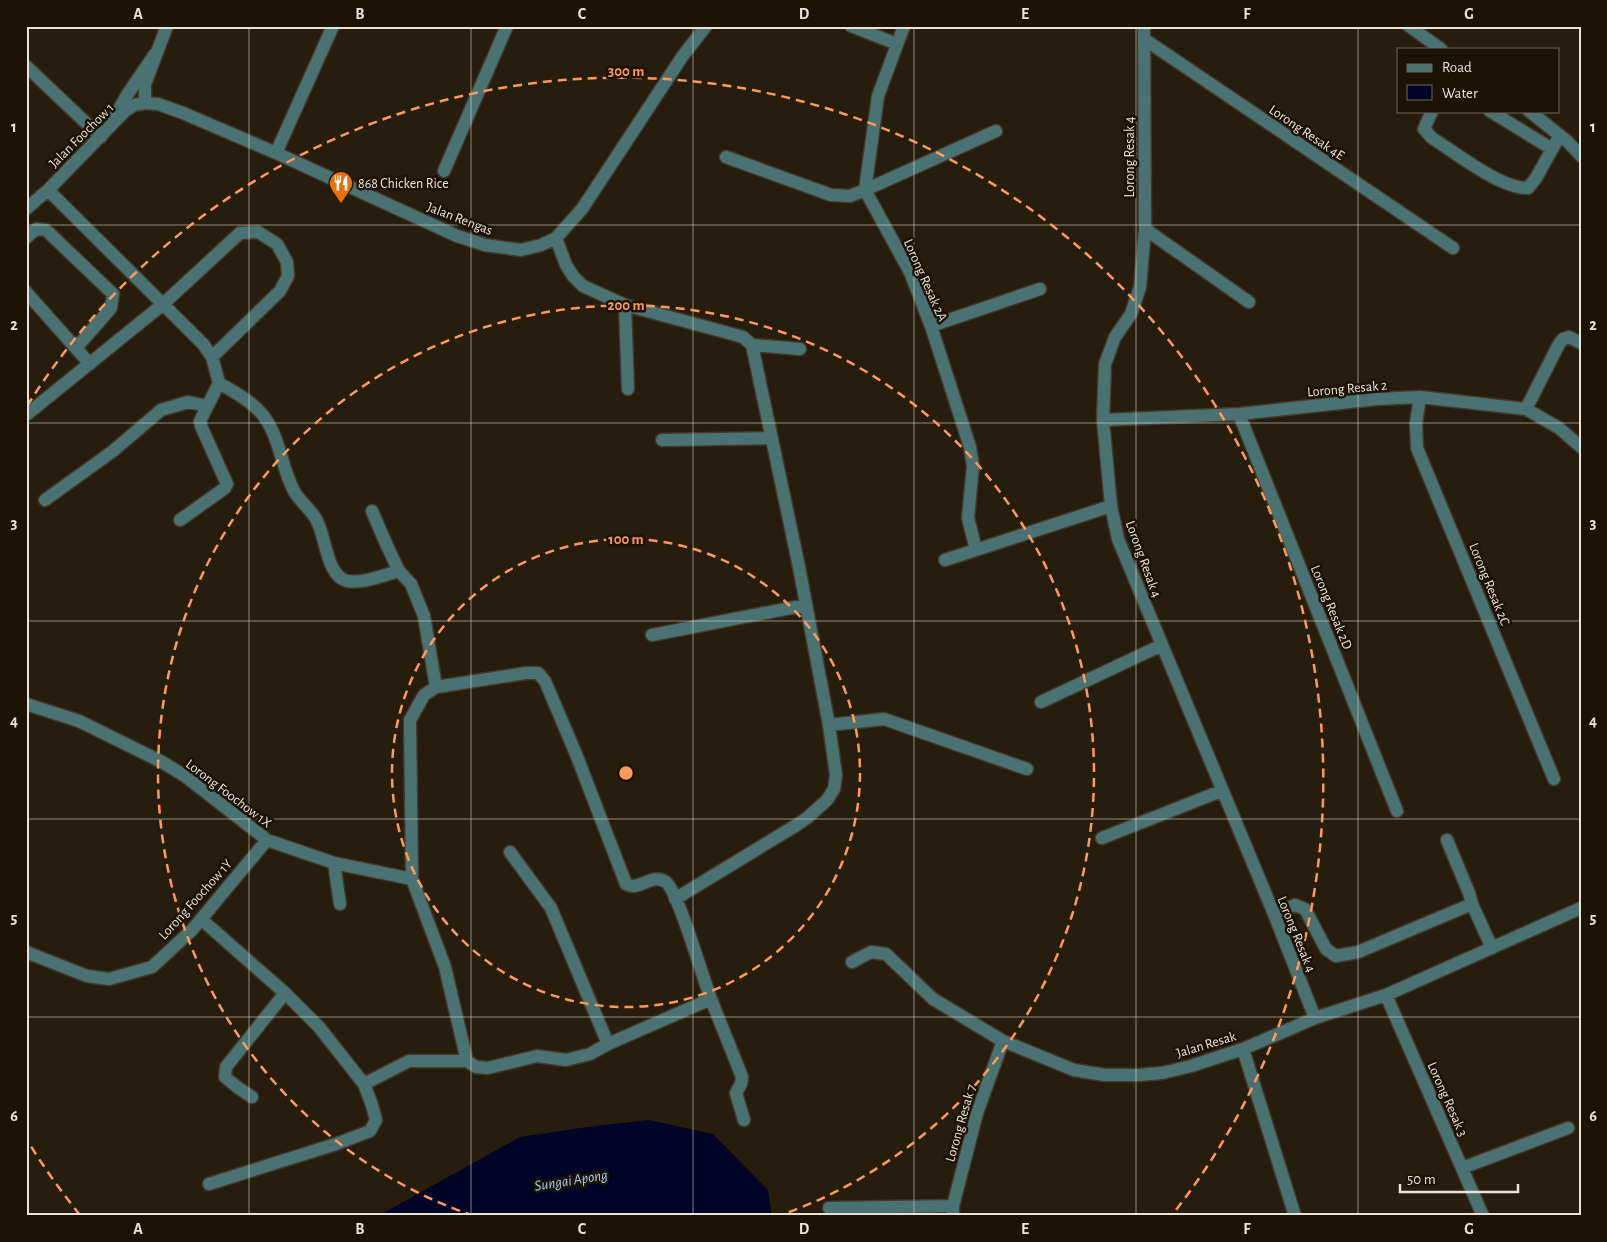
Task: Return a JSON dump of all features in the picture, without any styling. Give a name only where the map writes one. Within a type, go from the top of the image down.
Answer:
[{"type":"street","points":[[145,103],[145,84],[167,26]]},
{"type":"street","points":[[276,153],[333,26]]},
{"type":"street","points":[[444,171],[507,26]]},
{"type":"street","name":"Jalan Rengas","points":[[145,103],[158,104],[276,153],[456,236],[485,246],[521,250],[541,245],[556,238],[582,209],[682,57],[706,26]]},
{"type":"street","points":[[851,26],[897,44]]},
{"type":"street","points":[[866,190],[878,96],[904,26]]},
{"type":"street","name":"Lorong Resak 4","points":[[1144,26],[1145,229],[1140,287],[1131,314],[1115,337],[1105,364],[1103,420],[1111,506],[1118,539],[1221,791],[1274,914],[1315,1018]]},
{"type":"street","points":[[1409,26],[1440,48]]},
{"type":"street","name":"Lorong Resak 4E","points":[[1144,40],[1453,248]]},
{"type":"street","points":[[110,127],[126,94],[155,54]]},
{"type":"street","points":[[26,66],[101,137]]},
{"type":"street","name":"Jalan Foochow 1","points":[[26,209],[48,190],[134,105],[145,103]]},
{"type":"street","points":[[1432,112],[1424,129],[1432,138],[1503,183],[1518,188],[1528,188],[1536,178],[1560,136]]},
{"type":"street","points":[[1492,112],[1552,149]]},
{"type":"street","points":[[1530,112],[1581,156]]},
{"type":"street","points":[[726,157],[831,195],[850,196],[996,132]]},
{"type":"street","points":[[48,190],[203,344],[212,357],[219,383],[200,421],[227,484],[226,488],[180,520]]},
{"type":"street","name":"Lorong Resak 2A","points":[[866,190],[910,272],[970,447],[973,466],[968,518],[976,550]]},
{"type":"street","points":[[26,238],[36,229],[46,230],[112,294],[111,308],[76,348]]},
{"type":"street","points":[[1145,229],[1249,302]]},
{"type":"street","points":[[26,415],[162,305],[240,233],[258,232],[277,244],[287,262],[288,276],[280,291],[212,357]]},
{"type":"street","points":[[556,238],[566,265],[583,286],[626,305],[743,337],[752,345],[830,725],[836,775],[834,789],[827,800],[795,826],[675,899]]},
{"type":"street","points":[[930,326],[1040,289]]},
{"type":"street","points":[[26,292],[90,364]]},
{"type":"street","points":[[626,305],[628,388]]},
{"type":"street","points":[[1526,409],[1563,339],[1569,337],[1581,343]]},
{"type":"street","points":[[752,345],[800,349]]},
{"type":"street","points":[[219,383],[262,413],[272,431],[293,490],[317,521],[329,562],[336,572],[346,581],[360,581],[399,571]]},
{"type":"street","name":"Lorong Resak 2","points":[[1103,420],[1239,414],[1377,399],[1420,397],[1526,409],[1559,428],[1581,447]]},
{"type":"street","name":"Lorong Resak 2C","points":[[1420,397],[1416,422],[1417,448],[1554,779]]},
{"type":"street","points":[[45,500],[113,451],[161,410],[188,402],[207,406]]},
{"type":"street","name":"Lorong Resak 2D","points":[[1239,414],[1397,811]]},
{"type":"street","points":[[662,440],[771,438]]},
{"type":"street","points":[[946,560],[1111,506]]},
{"type":"street","points":[[372,511],[399,571],[411,584],[424,616],[436,687]]},
{"type":"street","points":[[652,635],[806,605]]},
{"type":"street","points":[[1041,702],[1162,645]]},
{"type":"street","points":[[468,1061],[445,966],[412,879],[410,720],[424,695],[436,687],[526,673],[538,673],[545,681],[576,754],[626,884],[636,886],[652,879],[662,880],[670,887],[711,1000],[742,1077],[741,1084],[736,1093],[744,1120]]},
{"type":"street","name":"Lorong Foochow 1X","points":[[26,704],[79,721],[162,762],[185,776],[267,840],[334,863],[412,879]]},
{"type":"street","points":[[830,725],[884,720],[1027,770]]},
{"type":"street","points":[[1102,838],[1221,791]]},
{"type":"street","name":"Lorong Foochow 1Y","points":[[26,952],[87,976],[109,979],[152,967],[192,930],[267,840]]},
{"type":"street","points":[[1447,840],[1472,904],[1492,948]]},
{"type":"street","points":[[510,852],[551,908],[608,1044]]},
{"type":"street","points":[[334,863],[340,904]]},
{"type":"street","points":[[1274,914],[1295,905],[1306,909],[1326,949],[1336,956],[1358,952],[1472,904]]},
{"type":"street","name":"Jalan Resak","points":[[852,962],[871,952],[886,954],[933,999],[1003,1041],[1074,1070],[1104,1075],[1139,1075],[1162,1073],[1191,1066],[1243,1049],[1315,1018],[1386,995],[1581,908]]},
{"type":"street","points":[[201,918],[319,1027],[364,1084],[376,1120],[370,1131],[336,1144],[209,1184]]},
{"type":"street","points":[[252,1097],[237,1088],[225,1077],[226,1067],[285,994]]},
{"type":"street","name":"Lorong Resak 3","points":[[1386,995],[1483,1216]]},
{"type":"street","points":[[364,1084],[409,1061],[468,1061],[476,1067],[488,1068],[537,1056],[566,1060],[590,1054],[608,1044],[711,1000]]},
{"type":"street","name":"Lorong Resak 7","points":[[953,1211],[978,1113],[1003,1041]]},
{"type":"street","points":[[1243,1049],[1295,1216]]},
{"type":"street","points":[[1462,1168],[1568,1128]]},
{"type":"street","points":[[829,1208],[953,1211]]},
{"type":"water","name":"Sungai Apong","points":[[649,1120],[713,1134],[768,1190],[772,1216],[378,1216],[520,1137]]},
{"type":"place","name":"868 Chicken Rice","points":[[341,204]]}]
